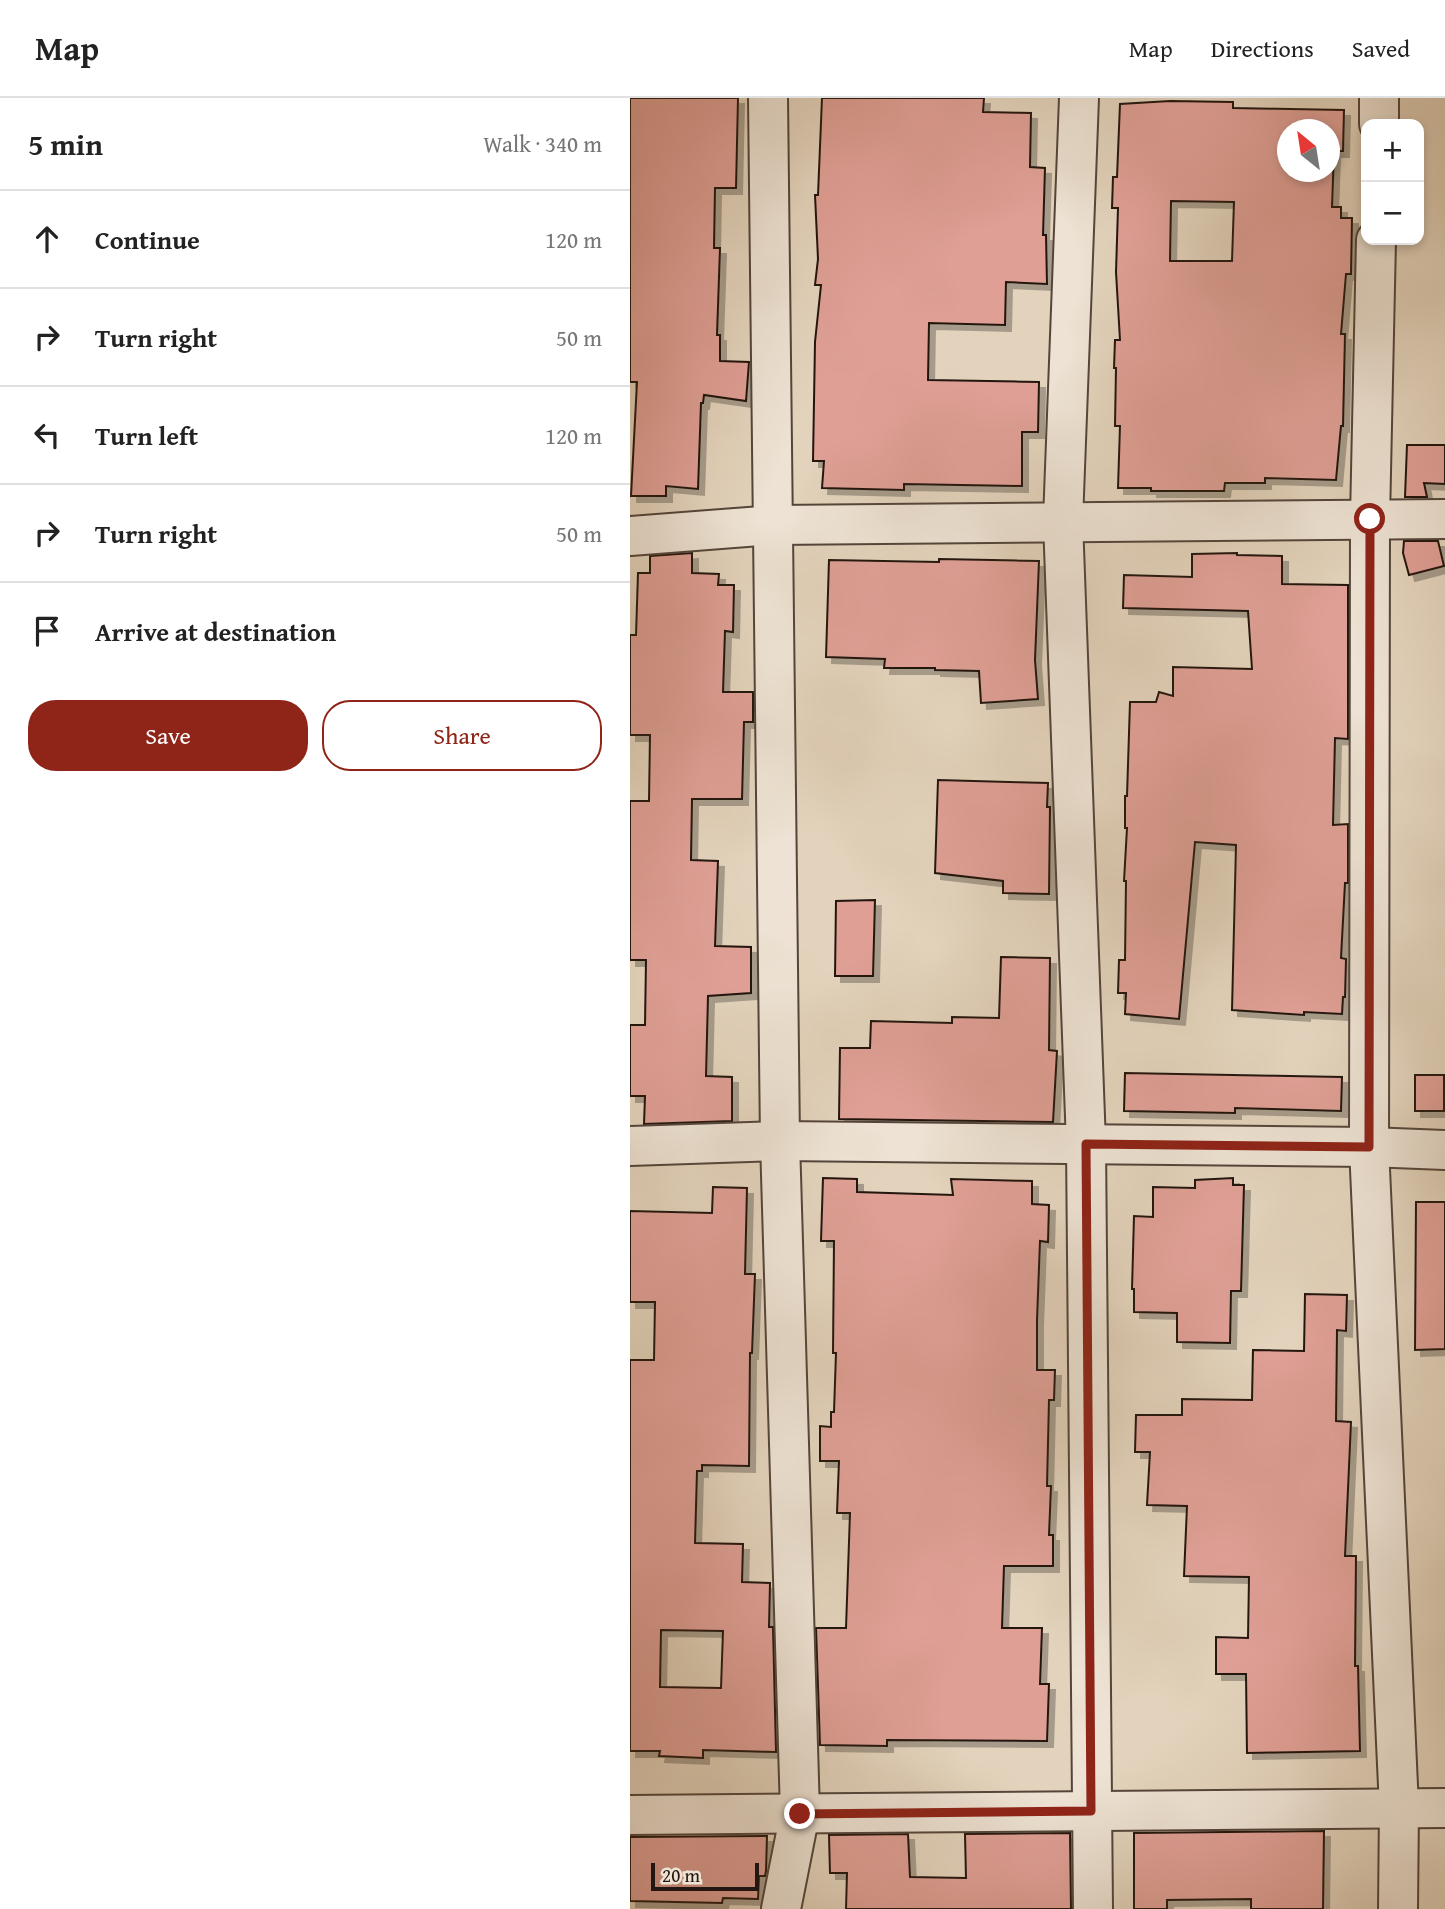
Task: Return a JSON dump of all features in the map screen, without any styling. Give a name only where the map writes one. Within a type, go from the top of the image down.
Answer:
[{"type":"street","points":[[768,98],[780,1142],[800,1814],[781,1909]]},
{"type":"street","points":[[1079,98],[1063,521],[1086,1144],[1093,1909]]},
{"type":"street","points":[[1379,98],[1379,119]]},
{"type":"street","points":[[1376,245],[1370,519],[1369,1147],[1399,1808],[1398,1909]]},
{"type":"street","points":[[630,536],[774,525],[1445,519]]},
{"type":"street","points":[[630,1146],[780,1142],[1445,1150]]},
{"type":"street","points":[[630,1815],[1445,1808]]},
{"type":"building","points":[[630,98],[738,98],[736,188],[715,188],[714,248],[720,248],[717,335],[720,335],[720,361],[749,362],[746,401],[704,395],[701,403],[698,489],[666,486],[666,496],[631,496],[637,382],[630,382]]},
{"type":"building","points":[[822,98],[984,98],[983,112],[1031,113],[1030,167],[1045,168],[1043,235],[1046,235],[1047,284],[1006,282],[1005,325],[929,323],[928,380],[1039,382],[1038,432],[1022,432],[1022,486],[904,484],[904,490],[822,488],[824,461],[813,461],[815,342],[821,285],[815,285],[818,259],[815,195],[818,195]]},
{"type":"building","points":[[1170,101],[1233,102],[1233,108],[1344,110],[1343,151],[1340,151],[1340,119],[1277,119],[1277,182],[1333,182],[1332,207],[1341,207],[1341,218],[1352,218],[1351,274],[1346,274],[1341,334],[1345,334],[1343,426],[1336,480],[1265,478],[1265,483],[1225,483],[1224,491],[1118,488],[1120,426],[1115,426],[1114,368],[1115,340],[1120,340],[1116,272],[1118,208],[1112,208],[1113,177],[1117,177],[1120,104]],"holes":[[[1171,201],[1234,202],[1232,261],[1170,261]]]},
{"type":"building","points":[[1407,445],[1445,445],[1445,484],[1424,483],[1427,497],[1405,497]]},
{"type":"building","points":[[1404,541],[1438,541],[1444,566],[1409,575],[1403,553]]},
{"type":"building","points":[[692,553],[692,573],[719,574],[718,585],[734,585],[733,632],[725,631],[723,692],[753,692],[753,722],[744,722],[742,799],[692,799],[691,860],[718,861],[715,946],[751,947],[751,993],[708,996],[706,1076],[732,1077],[732,1121],[644,1124],[645,1096],[630,1096],[630,1025],[645,1025],[646,960],[630,960],[630,801],[649,801],[650,735],[630,735],[630,635],[636,635],[638,573],[650,573],[650,556]]},
{"type":"building","points":[[1192,554],[1282,556],[1282,584],[1348,585],[1348,739],[1335,738],[1333,825],[1348,824],[1348,883],[1345,883],[1341,958],[1346,959],[1342,1014],[1304,1012],[1304,1015],[1232,1010],[1236,845],[1195,842],[1179,1019],[1125,1014],[1126,993],[1118,993],[1119,960],[1125,960],[1125,796],[1130,702],[1156,702],[1159,692],[1173,696],[1173,667],[1252,669],[1248,611],[1123,608],[1124,575],[1192,577]]},
{"type":"building","points":[[939,559],[1039,561],[1035,660],[1038,699],[981,703],[979,671],[884,668],[885,659],[826,657],[829,560],[939,562]]},
{"type":"building","points":[[938,780],[1048,783],[1049,894],[1003,893],[1003,881],[935,873]]},
{"type":"building","points":[[875,900],[873,976],[835,976],[836,901]]},
{"type":"building","points":[[1001,957],[1050,958],[1049,1050],[1057,1051],[1053,1122],[839,1119],[840,1048],[870,1048],[871,1021],[952,1023],[952,1017],[999,1018]]},
{"type":"building","points":[[1125,1073],[1342,1077],[1341,1111],[1235,1108],[1235,1113],[1124,1111]]},
{"type":"building","points":[[1415,1075],[1444,1075],[1444,1111],[1415,1111]]},
{"type":"building","points":[[823,1178],[857,1179],[857,1192],[953,1195],[951,1179],[1032,1181],[1032,1204],[1049,1205],[1048,1242],[1040,1241],[1037,1370],[1055,1370],[1054,1400],[1049,1400],[1047,1486],[1051,1486],[1049,1535],[1053,1535],[1053,1566],[1004,1566],[1002,1628],[1042,1628],[1040,1684],[1049,1684],[1047,1741],[887,1740],[887,1746],[820,1745],[816,1628],[846,1628],[850,1513],[837,1513],[839,1461],[820,1461],[820,1426],[831,1427],[831,1412],[834,1412],[836,1353],[833,1353],[834,1241],[821,1241]]},
{"type":"building","points":[[1233,1178],[1233,1185],[1244,1185],[1241,1291],[1231,1291],[1230,1343],[1177,1342],[1177,1313],[1134,1312],[1134,1216],[1153,1217],[1153,1187],[1195,1188],[1195,1180]]},
{"type":"building","points":[[713,1187],[747,1188],[745,1274],[755,1274],[750,1353],[749,1466],[702,1465],[702,1471],[697,1471],[695,1543],[743,1544],[742,1582],[770,1583],[769,1627],[773,1627],[776,1752],[703,1750],[703,1758],[659,1756],[660,1751],[630,1751],[630,1360],[654,1360],[655,1302],[630,1302],[630,1211],[712,1213]],"holes":[[[661,1630],[723,1631],[721,1688],[660,1687]]]},
{"type":"building","points":[[1416,1202],[1445,1202],[1445,1349],[1415,1350]]},
{"type":"building","points":[[1305,1294],[1347,1295],[1346,1331],[1337,1330],[1336,1421],[1351,1422],[1345,1556],[1356,1556],[1355,1666],[1358,1666],[1360,1751],[1247,1753],[1246,1674],[1216,1674],[1216,1637],[1248,1638],[1249,1577],[1184,1576],[1187,1506],[1147,1505],[1150,1452],[1135,1452],[1136,1415],[1182,1415],[1182,1399],[1252,1400],[1253,1350],[1304,1351]]},
{"type":"building","points":[[1324,1831],[1323,1909],[1251,1909],[1251,1899],[1167,1900],[1167,1909],[1134,1909],[1134,1833]]},
{"type":"building","points":[[1070,1833],[1071,1909],[846,1909],[847,1873],[830,1873],[829,1835],[908,1834],[910,1877],[966,1878],[965,1834]]},
{"type":"building","points":[[767,1836],[766,1871],[765,1876],[759,1876],[758,1899],[723,1898],[722,1903],[630,1901],[630,1837]]},
{"type":"route","points":[[800,1814],[1091,1811],[1086,1144],[1369,1147],[1370,519]]}]
